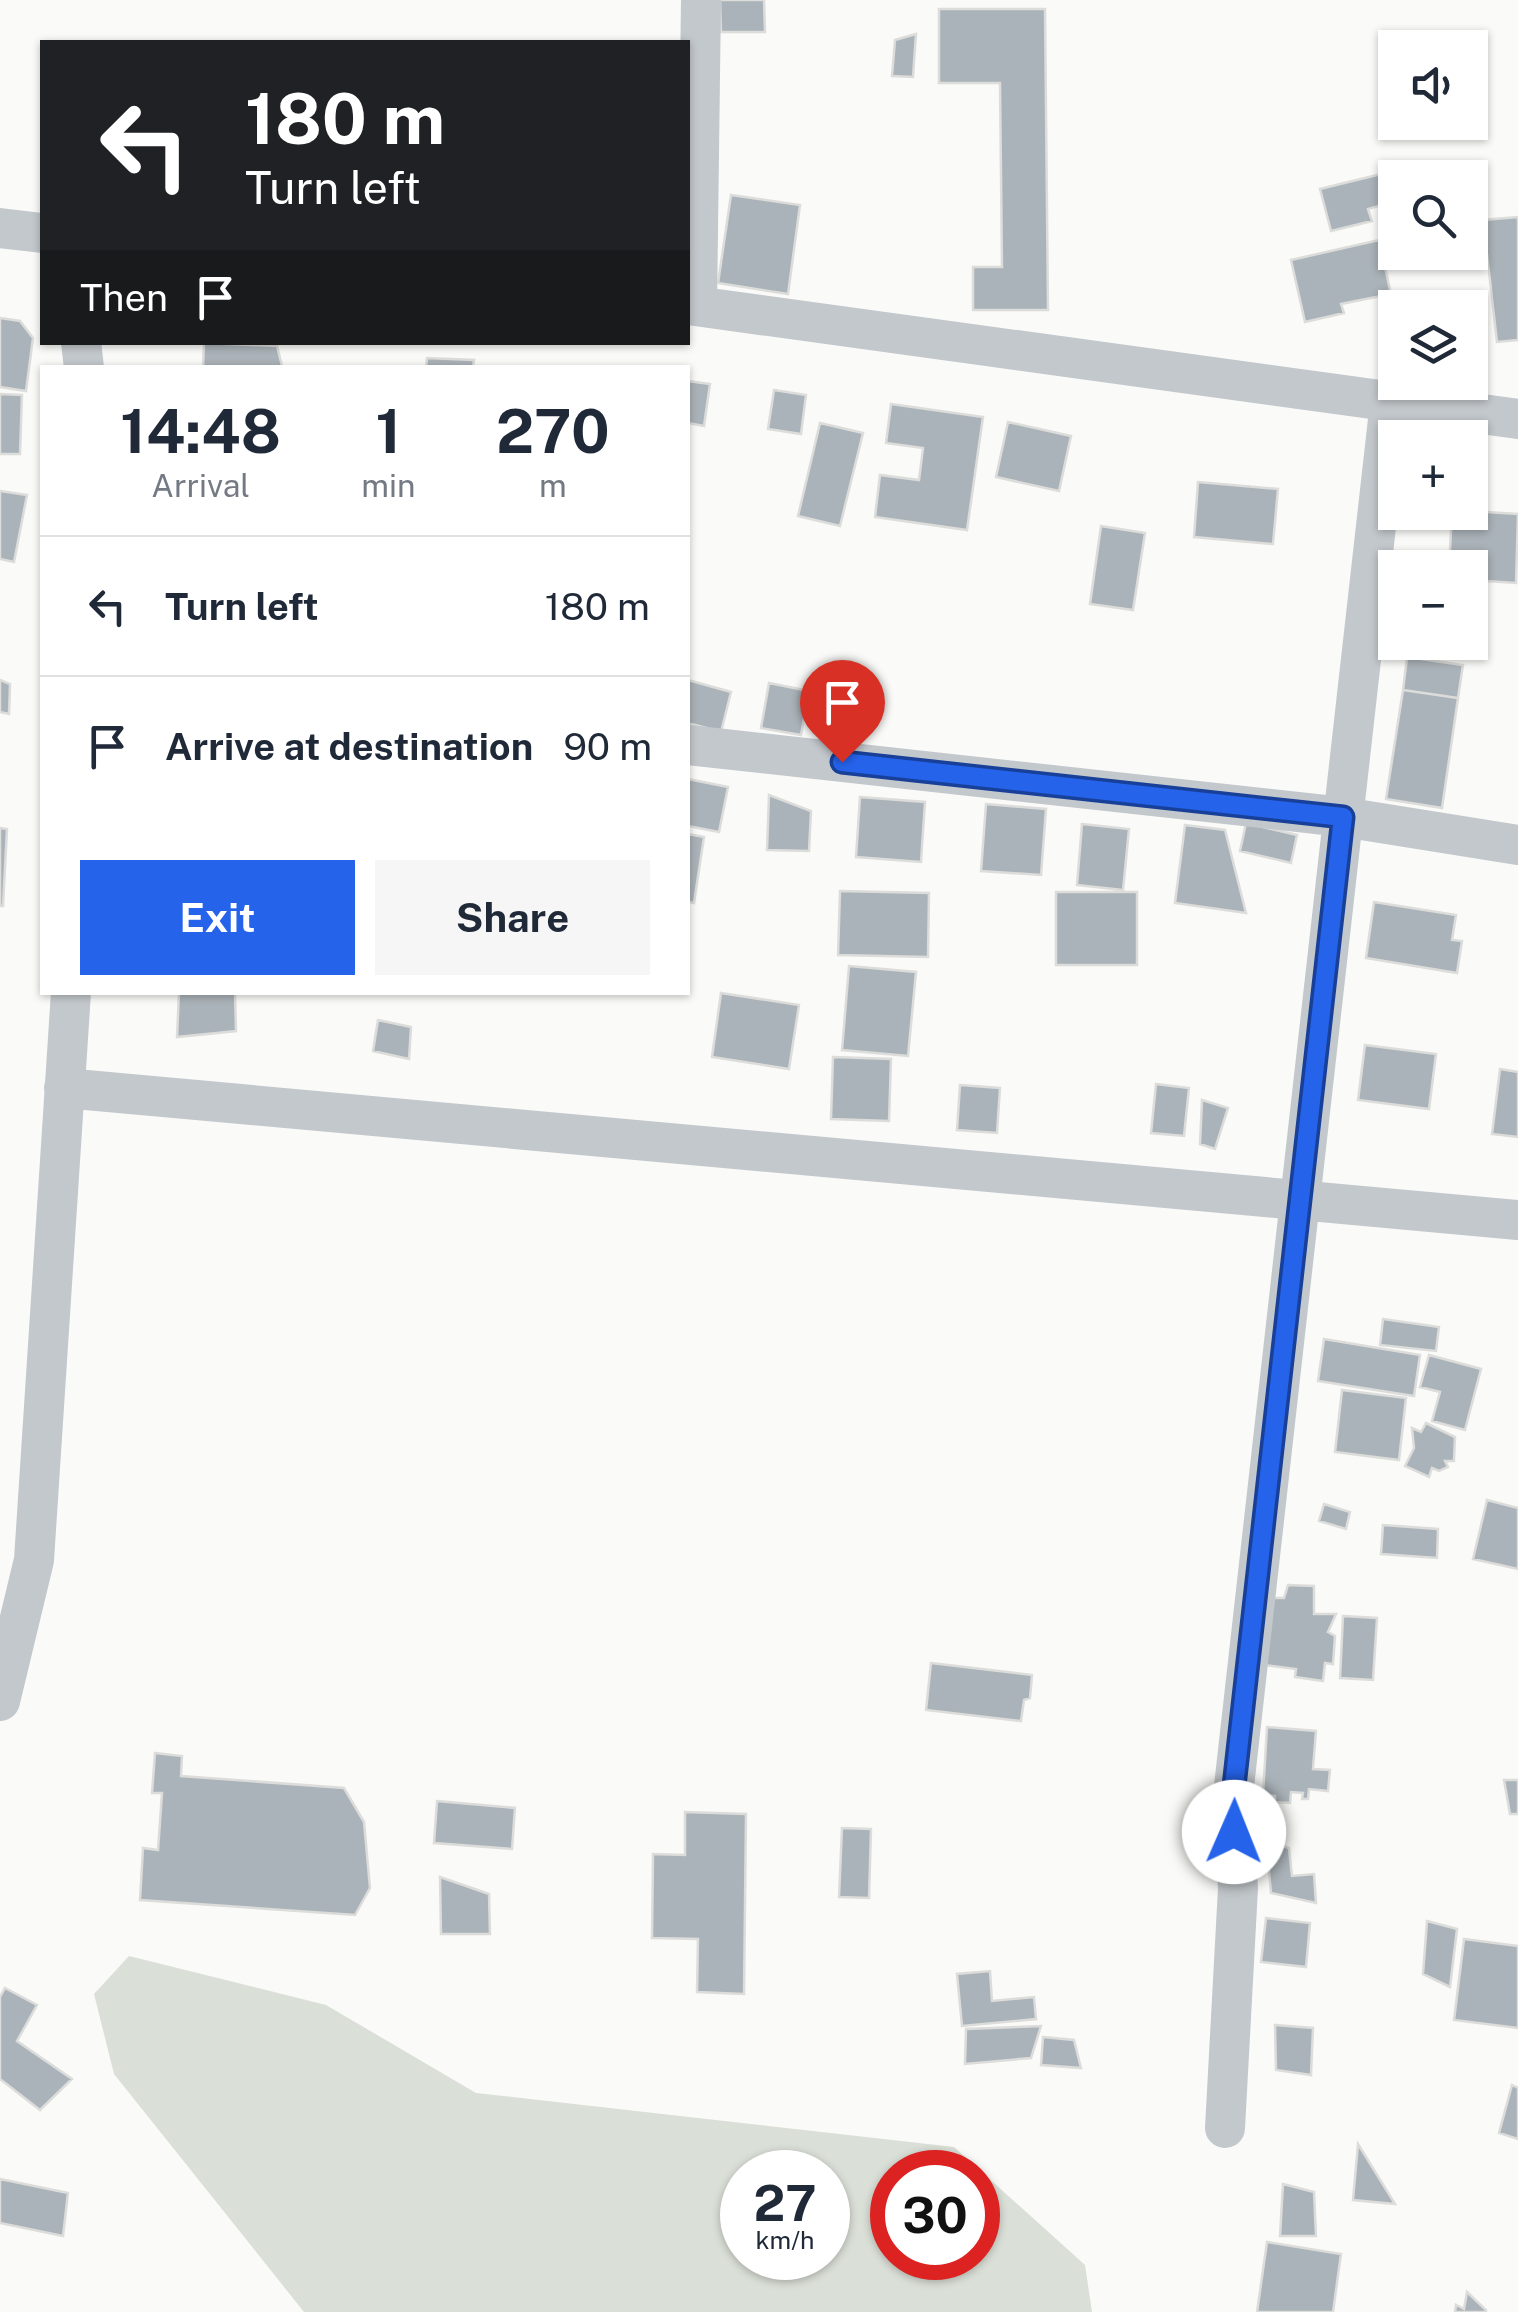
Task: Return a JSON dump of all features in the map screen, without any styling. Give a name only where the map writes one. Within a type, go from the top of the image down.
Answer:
[{"type":"street","points":[[701,0],[692,305],[1518,418]]},
{"type":"street","points":[[0,228],[40,233]]},
{"type":"street","points":[[1225,2128],[1238,1888],[1232,1804],[1390,402]]},
{"type":"street","points":[[690,744],[1343,817],[1518,845]]},
{"type":"street","points":[[0,1701],[34,1560],[70,995]]},
{"type":"street","points":[[64,1088],[1518,1220]]},
{"type":"shaded area","points":[[129,1956],[326,2005],[476,2093],[954,2147],[957,2150],[870,2150],[870,2280],[1000,2280],[1000,2188],[1085,2265],[1092,2312],[304,2312],[114,2074],[94,1994]]},
{"type":"building","points":[[720,0],[764,0],[765,32],[721,32]]},
{"type":"building","points":[[939,9],[1045,9],[1048,310],[973,310],[973,267],[1002,267],[1000,83],[939,83]]},
{"type":"building","points":[[916,34],[913,77],[892,76],[895,40]]},
{"type":"building","points":[[1378,175],[1378,206],[1368,209],[1372,221],[1331,231],[1320,189]]},
{"type":"building","points":[[731,195],[800,205],[788,294],[718,283]]},
{"type":"building","points":[[1518,217],[1518,340],[1497,342],[1488,264],[1488,220]]},
{"type":"building","points":[[1378,240],[1378,270],[1386,270],[1390,290],[1378,290],[1378,297],[1341,304],[1344,313],[1305,322],[1291,260]]},
{"type":"building","points":[[0,318],[20,321],[33,338],[26,391],[0,387]]},
{"type":"building","points":[[204,345],[253,345],[277,346],[282,365],[203,365]]},
{"type":"building","points":[[427,358],[474,360],[473,365],[426,365]]},
{"type":"building","points":[[690,381],[710,384],[704,426],[690,423]]},
{"type":"building","points":[[774,390],[806,395],[801,434],[768,429]]},
{"type":"building","points":[[0,394],[22,395],[20,454],[0,454]]},
{"type":"building","points":[[891,404],[983,417],[967,530],[875,517],[880,475],[919,480],[923,448],[886,443]]},
{"type":"building","points":[[1008,422],[1071,436],[1059,491],[996,477]]},
{"type":"building","points":[[820,423],[863,433],[840,526],[798,516]]},
{"type":"building","points":[[1198,482],[1278,489],[1273,544],[1194,537]]},
{"type":"building","points":[[0,491],[27,495],[14,562],[0,559]]},
{"type":"building","points":[[1488,512],[1518,514],[1516,583],[1488,581],[1488,550],[1450,550],[1451,530],[1488,530]]},
{"type":"building","points":[[1101,526],[1145,533],[1133,610],[1090,604]]},
{"type":"building","points":[[1407,660],[1463,665],[1458,698],[1403,690]]},
{"type":"building","points":[[0,680],[10,684],[9,714],[0,712]]},
{"type":"building","points":[[690,681],[731,692],[721,732],[690,724]]},
{"type":"building","points":[[769,683],[809,691],[801,735],[761,728]]},
{"type":"building","points":[[1403,690],[1458,698],[1442,808],[1386,799]]},
{"type":"building","points":[[690,779],[728,787],[719,832],[690,826]]},
{"type":"building","points":[[769,795],[811,811],[809,851],[767,850]]},
{"type":"building","points":[[860,797],[925,802],[921,862],[856,857]]},
{"type":"building","points":[[986,804],[1046,809],[1041,875],[981,871]]},
{"type":"building","points":[[1246,823],[1297,835],[1291,863],[1240,851]]},
{"type":"building","points":[[1082,824],[1129,829],[1123,890],[1077,885]]},
{"type":"building","points":[[1185,825],[1225,830],[1246,913],[1175,903]]},
{"type":"building","points":[[0,828],[7,829],[3,906],[0,906]]},
{"type":"building","points":[[690,834],[704,837],[694,903],[690,902]]},
{"type":"building","points":[[840,891],[929,893],[928,957],[838,955]]},
{"type":"building","points":[[1056,892],[1137,892],[1137,965],[1056,965]]},
{"type":"building","points":[[1374,902],[1456,915],[1452,940],[1462,941],[1457,973],[1366,958]]},
{"type":"building","points":[[849,966],[916,972],[908,1056],[842,1050]]},
{"type":"building","points":[[721,993],[799,1005],[789,1069],[712,1057]]},
{"type":"building","points":[[179,995],[235,995],[236,1031],[177,1037]]},
{"type":"building","points":[[378,1020],[411,1027],[409,1059],[373,1051]]},
{"type":"building","points":[[1365,1045],[1436,1054],[1429,1109],[1358,1100]]},
{"type":"building","points":[[833,1057],[891,1059],[889,1121],[831,1119]]},
{"type":"building","points":[[1500,1069],[1518,1072],[1518,1137],[1492,1134]]},
{"type":"building","points":[[1156,1084],[1189,1088],[1184,1136],[1151,1133]]},
{"type":"building","points":[[960,1085],[1000,1088],[997,1133],[957,1130]]},
{"type":"building","points":[[1202,1100],[1228,1108],[1215,1149],[1200,1144]]},
{"type":"building","points":[[1383,1319],[1439,1327],[1436,1351],[1380,1345]]},
{"type":"building","points":[[1324,1339],[1420,1355],[1414,1396],[1318,1381]]},
{"type":"building","points":[[1429,1355],[1481,1369],[1465,1430],[1432,1421],[1440,1392],[1420,1387]]},
{"type":"building","points":[[1342,1390],[1406,1398],[1399,1460],[1335,1452]]},
{"type":"building","points":[[1426,1423],[1455,1437],[1454,1461],[1445,1461],[1448,1467],[1439,1471],[1432,1468],[1429,1477],[1405,1466],[1414,1448],[1412,1428],[1421,1432]]},
{"type":"building","points":[[1487,1500],[1518,1508],[1518,1569],[1473,1559]]},
{"type":"building","points":[[1324,1504],[1350,1512],[1346,1529],[1319,1521]]},
{"type":"building","points":[[1383,1525],[1438,1529],[1437,1558],[1381,1554]]},
{"type":"building","points":[[1288,1585],[1314,1586],[1314,1614],[1336,1614],[1328,1632],[1335,1636],[1333,1664],[1325,1663],[1323,1681],[1295,1677],[1296,1669],[1264,1665],[1268,1598],[1284,1598]]},
{"type":"building","points":[[1343,1616],[1377,1618],[1373,1680],[1340,1678]]},
{"type":"building","points":[[931,1663],[1032,1675],[1030,1698],[1024,1700],[1021,1721],[926,1710]]},
{"type":"building","points":[[1267,1727],[1316,1731],[1313,1769],[1330,1770],[1328,1791],[1309,1789],[1308,1799],[1302,1799],[1303,1793],[1291,1792],[1290,1803],[1275,1802],[1275,1796],[1263,1795]]},
{"type":"building","points":[[155,1753],[182,1756],[181,1776],[344,1788],[364,1822],[370,1888],[355,1915],[140,1900],[143,1848],[158,1850],[162,1793],[152,1793]]},
{"type":"building","points":[[1504,1780],[1518,1780],[1518,1814],[1510,1814]]},
{"type":"building","points":[[437,1801],[515,1808],[512,1849],[434,1843]]},
{"type":"building","points":[[685,1812],[746,1814],[744,1994],[697,1992],[698,1939],[652,1938],[653,1854],[685,1855]]},
{"type":"building","points":[[842,1828],[871,1829],[869,1898],[839,1897]]},
{"type":"building","points":[[1266,1840],[1289,1848],[1292,1876],[1314,1874],[1316,1903],[1271,1893]]},
{"type":"building","points":[[440,1877],[489,1894],[490,1934],[441,1934]]},
{"type":"building","points":[[1266,1918],[1310,1923],[1306,1967],[1261,1962]]},
{"type":"building","points":[[1427,1921],[1457,1929],[1450,1987],[1423,1974]]},
{"type":"building","points":[[1464,1939],[1518,1946],[1518,2028],[1454,2020]]},
{"type":"building","points":[[990,1971],[992,2001],[1034,1997],[1036,2019],[962,2026],[957,1974]]},
{"type":"building","points":[[5,1988],[37,2005],[17,2041],[72,2079],[40,2110],[0,2079],[0,1997]]},
{"type":"building","points":[[1275,2025],[1313,2028],[1311,2075],[1276,2070]]},
{"type":"building","points":[[1041,2026],[1031,2058],[965,2064],[966,2029]]},
{"type":"building","points":[[1043,2037],[1074,2040],[1081,2068],[1041,2065]]},
{"type":"building","points":[[1512,2085],[1518,2088],[1518,2139],[1499,2133]]},
{"type":"building","points":[[1358,2144],[1395,2204],[1353,2200]]},
{"type":"building","points":[[0,2179],[68,2193],[63,2236],[0,2223]]},
{"type":"building","points":[[1283,2184],[1314,2192],[1316,2236],[1280,2236]]},
{"type":"building","points":[[1267,2242],[1341,2254],[1333,2312],[1257,2312]]},
{"type":"building","points":[[1467,2292],[1486,2312],[1455,2312],[1456,2305],[1464,2309]]},
{"type":"route","points":[[842,762],[1343,817],[1232,1804],[1234,1832]]}]
